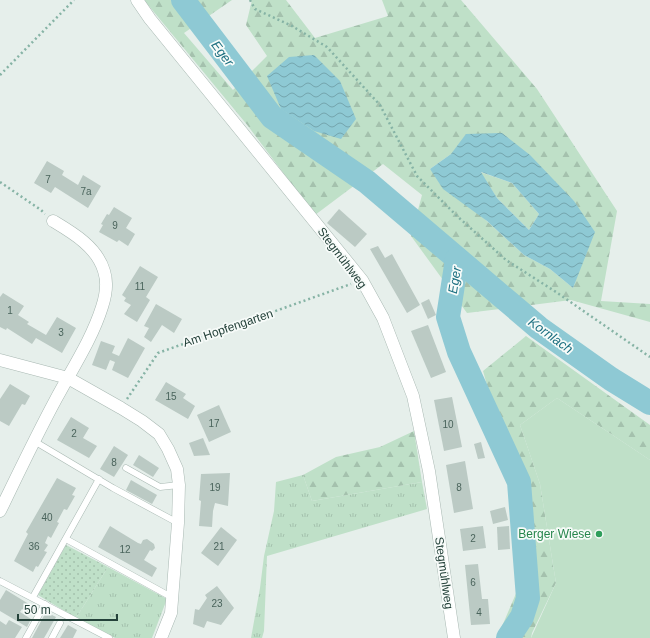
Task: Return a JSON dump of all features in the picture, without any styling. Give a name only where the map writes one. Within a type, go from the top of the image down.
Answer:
[{"type":"street","name":"Stegmühlweg","points":[[137,0],[155,25],[362,280],[383,318],[413,396],[429,471],[454,638]]},
{"type":"street","points":[[0,511],[34,441],[92,331],[102,307],[106,289],[104,271],[96,256],[76,234],[53,222]]},
{"type":"street","points":[[0,360],[68,378],[122,408],[159,434],[168,449],[177,469],[179,485],[178,523],[171,613],[161,638]]},
{"type":"lane","points":[[34,441],[178,523]]},
{"type":"lane","points":[[126,468],[160,487],[179,485]]},
{"type":"lane","points":[[33,597],[99,479]]},
{"type":"lane","points":[[66,540],[173,598]]},
{"type":"lane","points":[[0,581],[109,638]]},
{"type":"lane","points":[[26,638],[45,604]]},
{"type":"lane","points":[[52,638],[60,623]]},
{"type":"path","points":[[0,75],[74,0]]},
{"type":"path","points":[[250,0],[255,9],[292,26],[327,47],[380,105],[417,176],[457,216],[506,260],[556,292],[650,357]]},
{"type":"path","points":[[0,182],[41,210],[53,222]]},
{"type":"path","name":"Am Hopfengarten","points":[[122,408],[158,352],[362,280]]},
{"type":"green space","points":[[144,0],[232,0],[184,33],[233,90],[267,56],[246,25],[252,0],[286,0],[315,38],[388,16],[382,0],[461,0],[537,89],[617,211],[601,301],[650,304],[650,322],[571,300],[467,313],[411,236],[422,195],[383,164],[315,215],[248,126]],"holes":[[[451,154],[574,201],[577,276],[573,288],[550,269],[524,255],[430,169]]]},
{"type":"green space","points":[[480,172],[512,183],[539,214],[529,230],[497,198]]},
{"type":"green space","points":[[526,336],[650,425],[650,460],[557,398],[520,425],[540,484],[556,583],[531,638],[497,638],[523,577],[515,484],[483,371]]},
{"type":"green space","name":"Berger Wiese","points":[[557,398],[650,460],[650,638],[531,638],[556,583],[540,484],[520,425]]},
{"type":"green space","points":[[414,431],[422,482],[312,501],[303,475],[336,457],[380,447]]},
{"type":"green space","points":[[303,475],[312,501],[422,482],[427,509],[267,556],[264,631],[262,638],[251,638],[264,556],[274,511],[276,482]]},
{"type":"green space","points":[[66,545],[108,567],[76,618],[38,595]]},
{"type":"green space","points":[[108,567],[167,599],[152,638],[115,638],[76,618]]},
{"type":"water","points":[[314,55],[340,81],[356,119],[341,139],[314,131],[281,109],[267,76],[289,57]]},
{"type":"water","points":[[502,133],[530,155],[574,201],[595,232],[573,288],[550,269],[524,255],[487,221],[443,189],[430,169],[451,154],[466,134]],"holes":[[[481,172],[512,183],[539,214],[529,230],[497,198]]]},
{"type":"building","points":[[47,161],[64,171],[62,175],[78,185],[83,175],[101,186],[88,208],[55,187],[51,193],[34,183]]},
{"type":"building","points":[[114,207],[132,218],[126,228],[135,234],[128,246],[119,240],[117,242],[99,232],[103,225],[101,224],[107,214],[109,215]]},
{"type":"building","points":[[339,209],[367,234],[355,247],[327,223]]},
{"type":"building","points":[[378,246],[385,258],[392,254],[420,305],[407,313],[370,249]]},
{"type":"building","points":[[140,266],[158,277],[146,297],[150,300],[137,322],[124,314],[131,305],[124,301],[126,298],[122,295]]},
{"type":"building","points":[[3,293],[24,306],[18,315],[29,322],[27,324],[46,335],[57,317],[76,328],[62,353],[36,338],[32,344],[7,328],[6,330],[0,327],[0,297]]},
{"type":"building","points":[[429,299],[436,315],[428,319],[421,303]]},
{"type":"building","points":[[156,304],[182,319],[174,333],[162,325],[151,342],[144,337],[149,328],[144,326]]},
{"type":"building","points":[[428,325],[446,372],[431,378],[411,331]]},
{"type":"building","points":[[128,338],[145,348],[128,378],[112,370],[115,362],[110,360],[106,370],[92,365],[101,341],[115,346],[112,353],[119,356]]},
{"type":"building","points":[[166,382],[186,394],[183,398],[195,406],[188,419],[155,400]]},
{"type":"building","points":[[10,384],[30,396],[25,405],[22,404],[9,426],[0,421],[0,399]]},
{"type":"building","points":[[452,397],[462,447],[444,451],[434,400]]},
{"type":"building","points":[[219,405],[231,432],[209,442],[197,415]]},
{"type":"building","points":[[71,417],[89,428],[83,438],[97,446],[89,458],[57,440]]},
{"type":"building","points":[[203,438],[210,455],[194,456],[189,443]]},
{"type":"building","points":[[481,442],[485,458],[478,459],[474,444]]},
{"type":"building","points":[[114,446],[128,455],[114,477],[100,469]]},
{"type":"building","points":[[139,455],[159,468],[153,477],[133,465]]},
{"type":"building","points":[[465,461],[473,509],[454,513],[446,465]]},
{"type":"building","points":[[230,473],[228,506],[215,503],[212,527],[199,526],[201,474]]},
{"type":"building","points":[[57,478],[76,488],[72,495],[75,496],[67,510],[64,509],[51,538],[48,536],[45,543],[48,545],[44,551],[47,552],[38,567],[36,566],[33,572],[14,561],[28,534],[26,532]]},
{"type":"building","points":[[131,480],[157,495],[152,504],[126,490]]},
{"type":"building","points":[[505,507],[508,520],[493,524],[490,511]]},
{"type":"building","points":[[110,526],[138,543],[141,544],[143,540],[147,539],[154,544],[155,548],[152,551],[150,550],[144,560],[157,568],[152,577],[98,547]]},
{"type":"building","points":[[483,526],[486,548],[463,551],[460,529]]},
{"type":"building","points":[[509,526],[510,549],[498,550],[497,527]]},
{"type":"building","points":[[221,527],[237,540],[218,566],[201,553]]},
{"type":"building","points":[[478,564],[482,599],[488,599],[490,624],[471,625],[465,565]]},
{"type":"building","points":[[217,586],[234,608],[221,625],[207,621],[204,628],[193,624],[195,609],[199,610],[207,598],[205,595]]},
{"type":"building","points":[[6,590],[37,609],[33,615],[22,609],[20,612],[31,619],[27,627],[0,611],[0,600]]},
{"type":"building","points":[[46,612],[56,617],[44,638],[32,638]]},
{"type":"building","points":[[9,620],[22,627],[15,638],[0,638],[0,621],[6,625]]},
{"type":"building","points":[[68,625],[77,630],[73,638],[60,638]]},
{"type":"waterway","name":"Eger","points":[[183,0],[272,117],[367,182],[539,328],[611,379],[650,403]]},
{"type":"waterway","name":"Eger","points":[[457,259],[448,317],[459,352],[519,482],[528,598],[522,617],[508,638]]},
{"type":"place","name":"Berger Wiese","points":[[599,534]]},
{"type":"water label","name":"Kornlach","points":[[551,335]]}]
